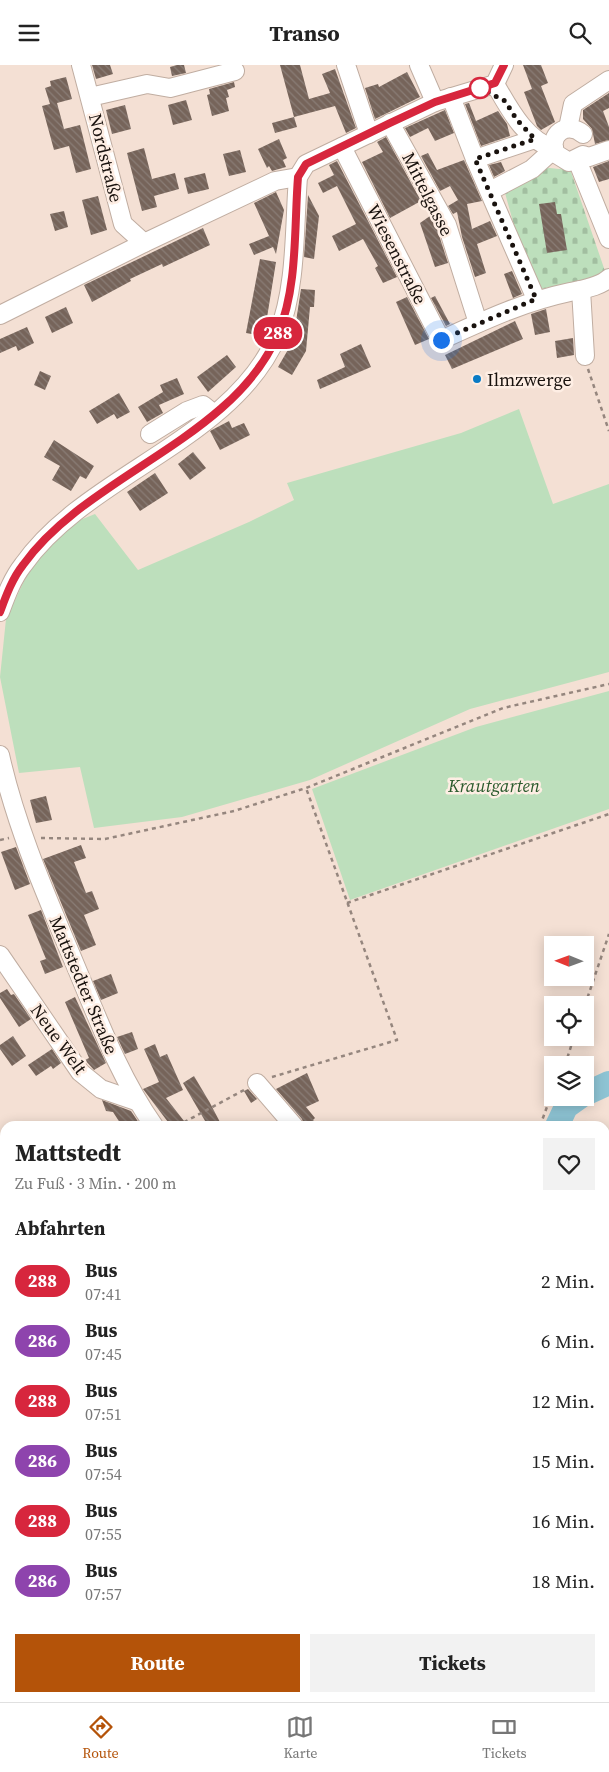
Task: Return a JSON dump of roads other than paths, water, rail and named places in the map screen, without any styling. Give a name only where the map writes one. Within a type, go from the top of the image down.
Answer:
[{"type":"street","name":"Nordstraße","points":[[81,65],[123,224],[144,243]]},
{"type":"street","points":[[346,65],[368,134]]},
{"type":"street","points":[[419,65],[443,100],[475,159],[536,299]]},
{"type":"street","points":[[0,612],[9,589],[22,565],[41,542],[70,516],[186,435],[241,388],[258,368],[273,343],[284,317],[291,266],[298,177],[306,164],[390,123],[443,100],[495,83],[504,69],[504,65]]},
{"type":"street","points":[[90,97],[146,84],[170,88],[235,71]]},
{"type":"street","points":[[490,191],[532,169],[554,149],[554,138],[558,133],[575,131],[573,104],[609,80]]},
{"type":"street","points":[[495,83],[517,120],[535,139],[554,149],[564,161],[589,157],[609,150]]},
{"type":"street","name":"Mittelgasse","points":[[390,123],[447,225],[478,323]]},
{"type":"street","points":[[475,159],[535,139]]},
{"type":"street","name":"Wiesenstraße","points":[[342,147],[441,340],[536,299],[581,290],[606,280]]},
{"type":"street","points":[[580,158],[609,239]]},
{"type":"street","points":[[0,315],[144,243],[275,181],[298,177]]},
{"type":"street","points":[[581,290],[585,356]]},
{"type":"street","points":[[150,434],[187,411],[203,405],[213,413]]},
{"type":"street","name":"Mattstedter Straße","points":[[0,755],[24,838],[108,1043],[136,1101],[150,1121]]},
{"type":"street","name":"Neue Welt","points":[[0,955],[80,1073],[101,1089],[136,1101]]},
{"type":"street","points":[[257,1083],[290,1121]]},
{"type":"waterway","points":[[594,1090],[609,1083]]},
{"type":"waterway","points":[[559,1121],[567,1106]]},
{"type":"place","name":"Ilmzwerge","points":[[477,379]]},
{"type":"park label","name":"Krautgarten","points":[[494,785]]}]
